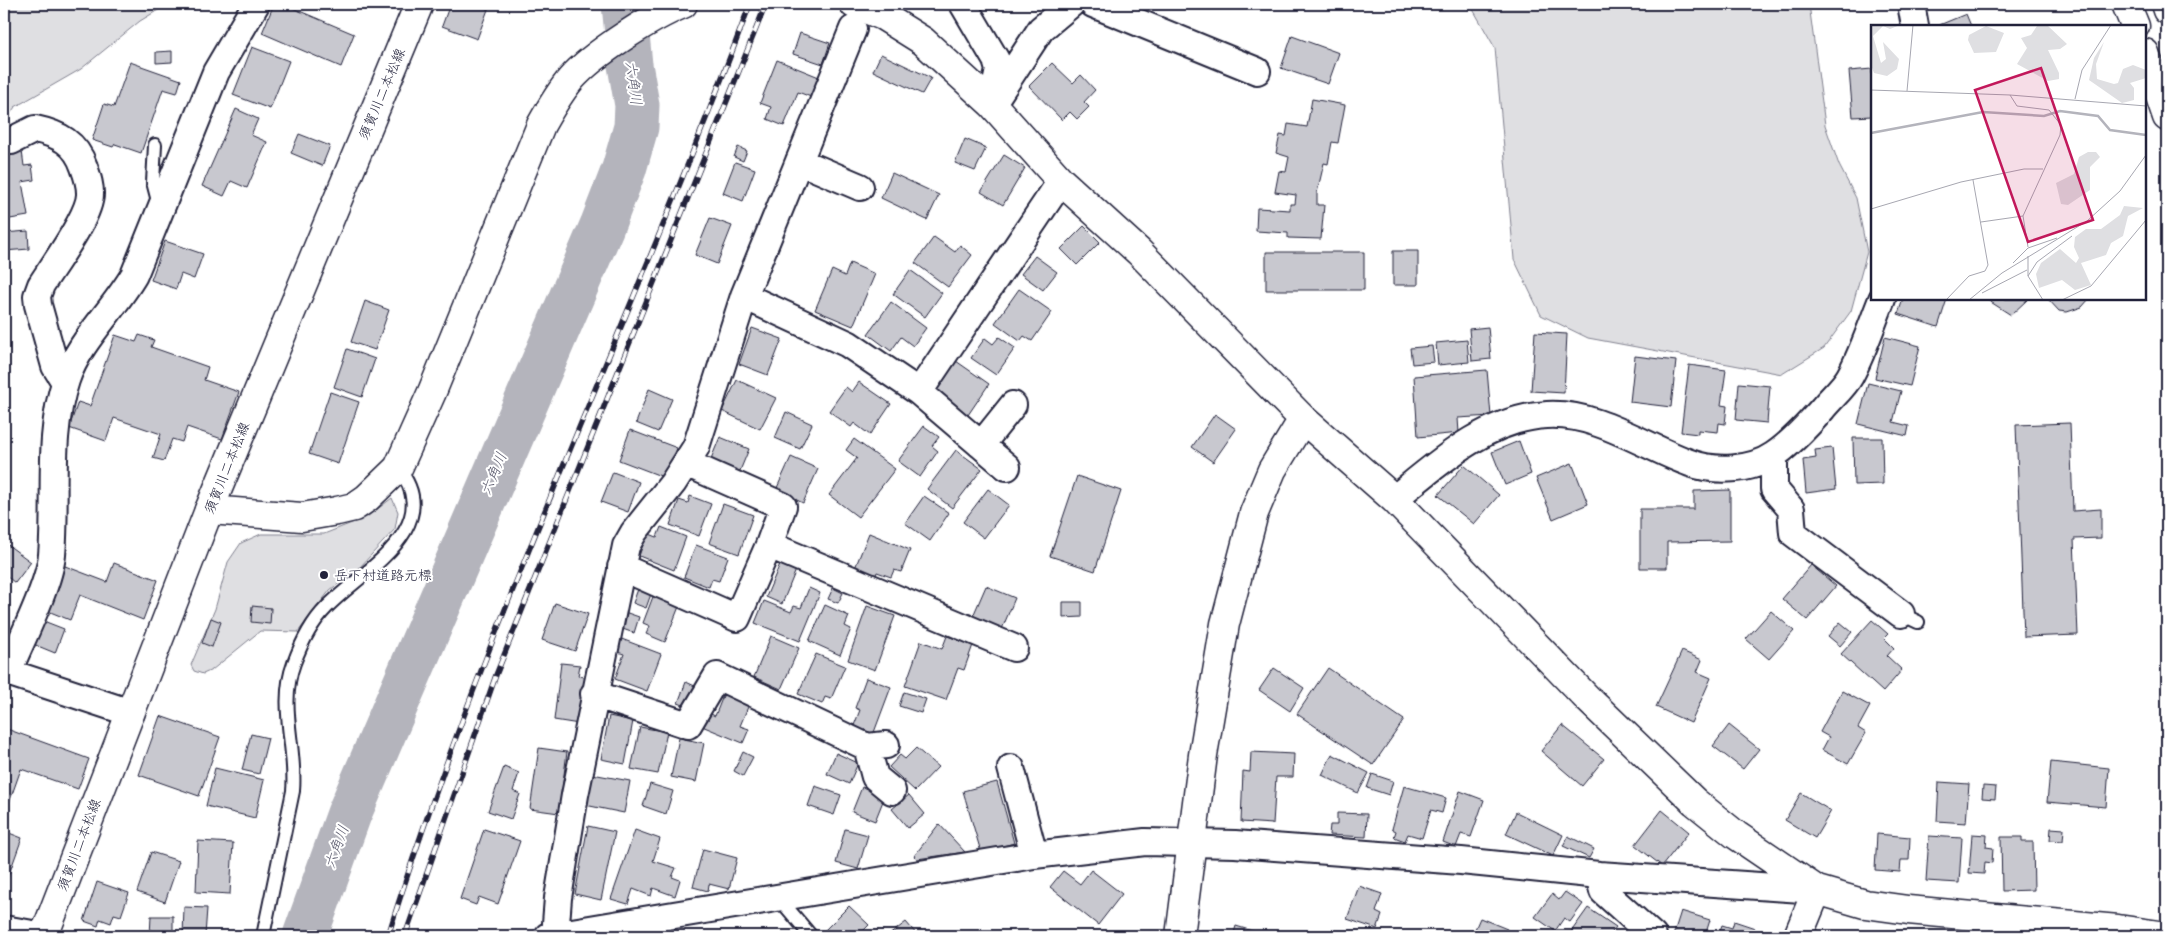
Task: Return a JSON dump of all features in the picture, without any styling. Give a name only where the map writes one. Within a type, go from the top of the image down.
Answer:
[{"type":"main road","name":"須賀川二本松線","points":[[44,936],[209,510],[419,4]]},
{"type":"main road","points":[[209,510],[302,517],[337,511],[354,507],[367,498],[398,468],[432,392],[541,125],[554,102],[572,79],[596,57],[650,21],[683,4]]},
{"type":"main road","points":[[2126,4],[2135,25]]},
{"type":"main road","points":[[2165,4],[2167,10]]},
{"type":"main road","points":[[854,16],[882,16],[922,41],[992,104],[1061,181],[1146,259],[1303,420],[1394,499],[1588,699],[1695,802],[1736,835],[1817,890],[1865,904],[1908,910],[2118,929],[2166,936]]},
{"type":"main road","points":[[2146,56],[2167,117]]},
{"type":"main road","points":[[1180,936],[1203,755],[1218,661],[1237,573],[1254,513],[1272,470],[1303,420]]},
{"type":"main road","points":[[1798,936],[1817,890]]},
{"type":"street","points":[[131,713],[6,672],[45,583],[52,556],[55,439],[65,382],[71,367],[96,327],[122,295],[134,275],[216,72],[256,4]]},
{"type":"street","points":[[963,4],[996,60],[999,70],[992,104]]},
{"type":"street","points":[[992,104],[1041,30],[1071,4]]},
{"type":"street","points":[[1093,4],[1257,70]]},
{"type":"street","points":[[1911,4],[1915,25]]},
{"type":"street","points":[[854,16],[799,161],[744,296],[702,432],[673,483],[634,532],[626,546],[594,694],[553,936],[1034,855],[1145,842],[1193,841],[1462,861],[1599,875],[1817,890]]},
{"type":"street","points":[[11,141],[35,130],[62,137],[82,159],[88,178],[91,195],[84,216],[41,285],[37,296],[55,366],[65,382]]},
{"type":"street","points":[[799,161],[860,187]]},
{"type":"street","points":[[919,392],[1061,181]]},
{"type":"street","points":[[744,296],[848,344],[919,392],[1007,467]]},
{"type":"street","points":[[1394,499],[1450,453],[1486,433],[1525,419],[1548,414],[1574,417],[1605,426],[1689,463],[1704,467],[1738,468],[1774,456],[1814,418],[1849,377],[1882,300]]},
{"type":"street","points":[[981,445],[1013,405]]},
{"type":"street","points":[[1774,456],[1774,489],[1791,509],[1793,532],[1910,618]]},
{"type":"street","points":[[621,567],[737,618],[769,545],[783,506],[686,462]]},
{"type":"street","points":[[769,545],[1014,648]]},
{"type":"street","points":[[594,694],[688,725],[717,676],[877,746],[875,777],[892,791]]},
{"type":"street","points":[[1011,768],[1034,855]]},
{"type":"street","points":[[1599,875],[1603,891],[1653,936]]},
{"type":"street","points":[[4,929],[44,936]]},
{"type":"lane","points":[[155,145],[153,182],[160,210]]},
{"type":"lane","points":[[263,936],[293,791],[295,770],[287,710],[293,664],[306,638],[326,608],[380,563],[397,544],[412,511],[412,499],[408,481],[398,468]]},
{"type":"lane","points":[[778,897],[811,936]]},
{"type":"shaded area","points":[[4,4],[168,4],[140,21],[81,69],[15,107],[4,122]]},
{"type":"shaded area","points":[[1470,4],[1809,4],[1825,125],[1839,165],[1856,198],[1867,252],[1851,311],[1824,348],[1782,374],[1588,338],[1541,315],[1514,259],[1495,48]]},
{"type":"shaded area","points":[[392,498],[398,512],[395,529],[360,567],[330,590],[298,632],[260,631],[212,670],[203,674],[194,671],[191,665],[215,609],[228,562],[241,543],[261,534],[324,534],[367,517]]},
{"type":"building","points":[[274,4],[283,4],[354,34],[341,67],[262,33]]},
{"type":"building","points":[[450,4],[490,4],[477,39],[442,26]]},
{"type":"building","points":[[1966,14],[1971,25],[1939,25]]},
{"type":"building","points":[[800,33],[830,43],[823,64],[793,54]]},
{"type":"building","points":[[1292,36],[1339,53],[1328,84],[1281,68]]},
{"type":"building","points":[[252,47],[289,61],[270,109],[233,95]]},
{"type":"building","points":[[172,51],[172,62],[156,63],[156,52]]},
{"type":"building","points":[[881,54],[931,78],[922,94],[873,71]]},
{"type":"building","points":[[777,60],[819,77],[811,97],[798,92],[784,126],[767,119],[771,107],[760,103]]},
{"type":"building","points":[[130,62],[181,80],[177,93],[163,89],[141,153],[115,144],[113,147],[92,140],[104,104],[114,107]]},
{"type":"building","points":[[1052,63],[1073,83],[1081,75],[1095,90],[1084,102],[1089,107],[1077,119],[1070,112],[1062,120],[1029,86]]},
{"type":"building","points":[[1871,69],[1871,116],[1853,117],[1849,71]]},
{"type":"building","points":[[1312,99],[1345,105],[1338,143],[1332,142],[1328,164],[1324,163],[1317,193],[1317,205],[1324,205],[1321,239],[1288,238],[1288,233],[1256,231],[1257,208],[1290,210],[1290,204],[1295,204],[1296,195],[1275,192],[1279,171],[1286,172],[1289,157],[1276,153],[1280,135],[1286,136],[1288,124],[1307,127]]},
{"type":"building","points":[[236,109],[258,119],[251,135],[267,142],[247,188],[231,181],[224,196],[202,186]]},
{"type":"building","points":[[299,134],[330,146],[322,166],[291,153]]},
{"type":"building","points":[[965,139],[986,148],[975,171],[955,163]]},
{"type":"building","points":[[738,147],[747,151],[743,161],[734,157]]},
{"type":"building","points":[[22,151],[24,166],[32,165],[34,180],[22,182],[28,216],[4,220],[4,154]]},
{"type":"building","points":[[1004,155],[1025,168],[1003,205],[981,192]]},
{"type":"building","points":[[735,162],[755,169],[743,201],[723,193]]},
{"type":"building","points":[[892,173],[939,195],[927,220],[881,198]]},
{"type":"building","points":[[710,218],[732,226],[717,264],[695,255]]},
{"type":"building","points":[[1084,226],[1100,242],[1077,265],[1061,249]]},
{"type":"building","points":[[28,231],[29,249],[4,251],[4,233]]},
{"type":"building","points":[[934,237],[955,252],[960,245],[972,255],[948,287],[915,263]]},
{"type":"building","points":[[165,241],[203,254],[194,279],[181,274],[176,289],[151,280]]},
{"type":"building","points":[[1393,251],[1418,251],[1418,285],[1393,285]]},
{"type":"building","points":[[1266,252],[1364,252],[1364,290],[1266,290]]},
{"type":"building","points":[[1035,256],[1057,272],[1043,290],[1021,274]]},
{"type":"building","points":[[850,263],[875,274],[853,326],[815,310],[832,270],[845,276]]},
{"type":"building","points":[[910,270],[942,293],[925,317],[893,294]]},
{"type":"building","points":[[1019,289],[1052,312],[1032,341],[1024,336],[1020,341],[995,323]]},
{"type":"building","points":[[1903,300],[1947,300],[1938,327],[1898,314]]},
{"type":"building","points":[[1988,300],[2027,300],[2011,315]]},
{"type":"building","points":[[2049,300],[2088,300],[2082,307],[2067,312],[2059,311]]},
{"type":"building","points":[[365,301],[389,310],[375,350],[351,342]]},
{"type":"building","points":[[891,302],[926,328],[913,346],[901,337],[891,351],[868,334]]},
{"type":"building","points":[[1488,327],[1491,359],[1472,361],[1469,329]]},
{"type":"building","points":[[752,328],[782,339],[768,375],[739,364]]},
{"type":"building","points":[[1535,332],[1567,334],[1564,393],[1531,391]]},
{"type":"building","points":[[115,335],[136,342],[139,335],[154,340],[151,347],[208,367],[204,380],[239,392],[222,439],[187,427],[182,442],[172,439],[164,461],[153,458],[161,434],[114,418],[106,441],[69,428],[78,402],[90,406]]},
{"type":"building","points":[[999,337],[1015,348],[996,375],[971,358],[985,338],[993,344]]},
{"type":"building","points":[[1885,337],[1920,346],[1910,386],[1875,378]]},
{"type":"building","points":[[1467,340],[1469,362],[1438,365],[1436,343]]},
{"type":"building","points":[[1432,346],[1434,362],[1412,364],[1410,348]]},
{"type":"building","points":[[347,349],[375,359],[362,397],[334,387]]},
{"type":"building","points":[[1635,356],[1676,361],[1671,407],[1630,402]]},
{"type":"building","points":[[956,361],[989,384],[968,415],[935,392]]},
{"type":"building","points":[[1689,365],[1726,370],[1721,405],[1727,406],[1725,424],[1719,423],[1718,432],[1698,430],[1698,434],[1681,432]]},
{"type":"building","points":[[1487,370],[1491,416],[1458,418],[1459,433],[1418,437],[1414,376]]},
{"type":"building","points":[[737,380],[776,398],[760,429],[722,411]]},
{"type":"building","points":[[859,382],[891,404],[870,435],[854,423],[851,427],[829,411],[846,387],[852,392]]},
{"type":"building","points":[[1739,383],[1770,386],[1767,423],[1736,420]]},
{"type":"building","points":[[1868,383],[1901,391],[1893,422],[1909,426],[1907,436],[1858,424]]},
{"type":"building","points":[[649,389],[672,399],[658,432],[636,423]]},
{"type":"building","points":[[330,392],[359,402],[338,464],[309,454]]},
{"type":"building","points":[[786,412],[812,424],[800,449],[775,438]]},
{"type":"building","points":[[1215,414],[1236,429],[1213,462],[1192,447]]},
{"type":"building","points":[[2070,423],[2073,511],[2101,509],[2101,538],[2074,539],[2078,635],[2024,637],[2016,425]]},
{"type":"building","points":[[924,426],[939,437],[932,446],[938,451],[920,477],[898,461]]},
{"type":"building","points":[[630,430],[677,448],[666,478],[619,460]]},
{"type":"building","points":[[720,437],[749,449],[737,478],[708,466]]},
{"type":"building","points":[[1853,438],[1882,438],[1883,484],[1854,485]]},
{"type":"building","points":[[854,439],[895,469],[858,517],[829,495],[857,458],[846,450]]},
{"type":"building","points":[[1519,441],[1531,474],[1505,485],[1492,452]]},
{"type":"building","points":[[1832,448],[1836,489],[1806,493],[1803,460],[1816,458],[1815,450]]},
{"type":"building","points":[[956,450],[982,469],[952,508],[927,489]]},
{"type":"building","points":[[791,457],[818,469],[803,503],[776,490]]},
{"type":"building","points":[[1572,463],[1588,504],[1553,519],[1536,478]]},
{"type":"building","points":[[1464,465],[1499,495],[1474,524],[1438,495]]},
{"type":"building","points":[[613,472],[639,482],[628,512],[601,502]]},
{"type":"building","points":[[1077,476],[1121,491],[1095,571],[1050,556]]},
{"type":"building","points":[[988,489],[1009,505],[984,538],[963,522]]},
{"type":"building","points":[[1730,490],[1730,541],[1667,542],[1667,568],[1640,568],[1640,509],[1694,509],[1694,491]]},
{"type":"building","points":[[690,496],[711,504],[699,536],[670,525],[679,500],[688,503]]},
{"type":"building","points":[[924,496],[949,513],[930,541],[905,523]]},
{"type":"building","points":[[723,504],[753,515],[739,554],[709,543]]},
{"type":"building","points":[[661,527],[686,537],[674,570],[639,556],[647,533],[657,537]]},
{"type":"building","points":[[869,533],[910,550],[901,572],[894,570],[891,577],[877,572],[875,577],[855,568]]},
{"type":"building","points":[[8,545],[31,562],[15,583],[4,574],[4,551]]},
{"type":"building","points":[[696,545],[728,557],[719,581],[712,579],[709,587],[684,577]]},
{"type":"building","points":[[114,563],[158,580],[143,620],[80,595],[70,620],[48,611],[65,566],[107,582]]},
{"type":"building","points":[[780,564],[796,570],[782,604],[766,597]]},
{"type":"building","points":[[1811,565],[1836,586],[1807,620],[1782,599]]},
{"type":"building","points":[[986,586],[1015,598],[1002,629],[973,616]]},
{"type":"building","points":[[809,588],[820,593],[800,641],[755,623],[764,601],[791,612],[794,606],[801,608]]},
{"type":"building","points":[[833,588],[843,593],[838,603],[828,599]]},
{"type":"building","points":[[638,589],[651,594],[646,608],[633,603]]},
{"type":"building","points":[[654,594],[680,604],[665,642],[646,634],[650,626],[643,623]]},
{"type":"building","points":[[1063,602],[1082,602],[1082,617],[1063,618]]},
{"type":"building","points":[[555,603],[588,614],[575,651],[542,640]]},
{"type":"building","points":[[825,605],[849,616],[845,626],[851,629],[840,655],[809,641]]},
{"type":"building","points":[[252,606],[271,608],[270,624],[251,622]]},
{"type":"building","points":[[867,606],[895,616],[875,670],[848,660]]},
{"type":"building","points":[[619,610],[639,617],[634,633],[614,626]]},
{"type":"building","points":[[1771,611],[1794,631],[1769,659],[1746,639]]},
{"type":"building","points":[[211,618],[221,622],[212,647],[202,643]]},
{"type":"building","points":[[41,620],[64,629],[55,653],[33,644]]},
{"type":"building","points":[[1872,620],[1888,634],[1884,638],[1894,648],[1887,656],[1902,670],[1883,692],[1841,654]]},
{"type":"building","points":[[1840,622],[1852,632],[1840,646],[1828,636]]},
{"type":"building","points":[[771,636],[799,648],[781,689],[754,677]]},
{"type":"building","points":[[947,636],[973,645],[964,670],[958,668],[946,700],[905,686],[921,641],[942,649]]},
{"type":"building","points":[[619,638],[661,654],[647,691],[615,679],[624,654],[614,651]]},
{"type":"building","points":[[1682,651],[1702,660],[1697,672],[1711,678],[1691,723],[1656,707]]},
{"type":"building","points":[[816,654],[845,666],[831,699],[825,697],[822,704],[798,694]]},
{"type":"building","points":[[561,663],[580,665],[578,676],[585,677],[579,724],[554,720]]},
{"type":"building","points":[[1274,668],[1304,688],[1290,711],[1259,690]]},
{"type":"building","points":[[1328,668],[1404,720],[1373,765],[1297,714]]},
{"type":"building","points":[[866,678],[891,687],[873,735],[853,728],[860,710],[855,708]]},
{"type":"building","points":[[686,682],[697,687],[689,707],[678,703]]},
{"type":"building","points":[[725,691],[750,702],[740,726],[749,729],[743,743],[702,726],[707,712],[715,716]]},
{"type":"building","points":[[1842,691],[1870,706],[1858,728],[1866,733],[1848,764],[1822,750],[1829,737],[1820,732]]},
{"type":"building","points":[[904,692],[926,699],[921,713],[899,706]]},
{"type":"building","points":[[160,716],[220,737],[199,796],[139,775]]},
{"type":"building","points":[[609,716],[633,721],[625,764],[601,759]]},
{"type":"building","points":[[1562,725],[1604,759],[1582,786],[1541,751]]},
{"type":"building","points":[[1729,725],[1759,749],[1743,769],[1713,746]]},
{"type":"building","points":[[640,727],[667,732],[658,774],[631,769]]},
{"type":"building","points":[[4,728],[89,759],[78,789],[21,769],[4,817]]},
{"type":"building","points":[[251,734],[268,738],[259,774],[242,770]]},
{"type":"building","points":[[679,738],[704,743],[696,782],[671,777]]},
{"type":"building","points":[[539,748],[567,752],[559,813],[530,809]]},
{"type":"building","points":[[916,748],[938,767],[915,791],[889,767],[900,755],[905,759]]},
{"type":"building","points":[[743,752],[753,757],[743,776],[734,771]]},
{"type":"building","points":[[1251,752],[1294,754],[1293,777],[1276,777],[1273,824],[1241,822],[1243,771],[1250,772]]},
{"type":"building","points":[[836,753],[858,763],[849,784],[827,774]]},
{"type":"building","points":[[1332,754],[1369,773],[1358,793],[1322,775]]},
{"type":"building","points":[[2051,762],[2109,768],[2106,807],[2047,802]]},
{"type":"building","points":[[504,767],[519,773],[513,791],[520,794],[511,819],[488,811]]},
{"type":"building","points":[[215,768],[264,780],[255,818],[206,806]]},
{"type":"building","points":[[592,774],[630,781],[624,813],[585,805]]},
{"type":"building","points":[[1372,774],[1393,781],[1389,795],[1367,788]]},
{"type":"building","points":[[997,782],[1014,843],[981,852],[963,791]]},
{"type":"building","points":[[1939,782],[1969,784],[1966,823],[1937,821]]},
{"type":"building","points":[[650,784],[673,791],[666,814],[643,806]]},
{"type":"building","points":[[815,786],[841,795],[834,815],[808,806]]},
{"type":"building","points":[[1404,786],[1446,798],[1442,813],[1431,810],[1422,838],[1408,834],[1405,841],[1394,837],[1396,831],[1392,829]]},
{"type":"building","points":[[1983,786],[1996,787],[1995,799],[1982,798]]},
{"type":"building","points":[[862,787],[885,796],[875,821],[852,812]]},
{"type":"building","points":[[1460,791],[1484,800],[1471,837],[1461,834],[1456,847],[1443,842]]},
{"type":"building","points":[[1801,793],[1831,811],[1815,838],[1785,820]]},
{"type":"building","points":[[909,795],[925,814],[908,828],[892,809]]},
{"type":"building","points":[[1662,810],[1689,832],[1662,866],[1635,845]]},
{"type":"building","points":[[1516,812],[1563,835],[1553,856],[1506,834]]},
{"type":"building","points":[[1337,813],[1367,814],[1366,837],[1329,835],[1330,825],[1337,825]]},
{"type":"building","points":[[939,824],[965,852],[917,859],[914,856]]},
{"type":"building","points":[[588,826],[615,832],[601,900],[575,894]]},
{"type":"building","points":[[2051,828],[2064,829],[2063,841],[2050,840]]},
{"type":"building","points":[[484,829],[520,841],[498,904],[479,897],[476,905],[460,899]]},
{"type":"building","points":[[845,829],[868,835],[858,869],[836,863]]},
{"type":"building","points":[[635,830],[660,839],[653,861],[676,868],[672,877],[680,880],[675,896],[653,888],[651,896],[633,889],[628,904],[611,899]]},
{"type":"building","points":[[4,831],[22,838],[4,888]]},
{"type":"building","points":[[1877,834],[1910,837],[1909,860],[1901,860],[1900,872],[1875,870]]},
{"type":"building","points":[[1972,834],[1987,835],[1986,847],[1993,848],[1992,863],[1985,862],[1984,874],[1969,873]]},
{"type":"building","points":[[1568,836],[1594,849],[1589,858],[1563,846]]},
{"type":"building","points":[[1929,836],[1962,838],[1959,883],[1926,881]]},
{"type":"building","points":[[2001,837],[2022,837],[2022,842],[2033,842],[2034,890],[2002,891]]},
{"type":"building","points":[[198,841],[233,843],[230,894],[196,892]]},
{"type":"building","points":[[703,849],[737,858],[729,889],[709,884],[708,891],[693,887]]},
{"type":"building","points":[[151,852],[179,861],[165,902],[137,892]]},
{"type":"building","points":[[1091,870],[1122,894],[1098,925],[1050,887],[1063,871],[1080,884]]},
{"type":"building","points":[[97,882],[129,893],[121,916],[114,914],[111,923],[100,919],[98,926],[84,921]]},
{"type":"building","points":[[1359,886],[1382,894],[1376,912],[1382,915],[1377,929],[1347,919]]},
{"type":"building","points":[[1565,892],[1583,904],[1570,922],[1564,918],[1555,931],[1535,917],[1552,894],[1559,900]]},
{"type":"building","points":[[849,906],[869,925],[858,936],[831,936],[825,930]]},
{"type":"building","points":[[184,907],[207,908],[205,936],[183,936]]},
{"type":"building","points":[[1588,908],[1616,927],[1609,936],[1568,936]]},
{"type":"building","points":[[1681,911],[1710,920],[1705,936],[1673,936]]},
{"type":"building","points":[[151,916],[173,916],[173,936],[150,936]]},
{"type":"building","points":[[1480,918],[1507,929],[1504,936],[1472,936]]},
{"type":"building","points":[[1734,921],[1755,928],[1752,936],[1718,936],[1722,925],[1732,928]]},
{"type":"building","points":[[906,922],[918,936],[888,936]]},
{"type":"building","points":[[1236,926],[1259,933],[1259,936],[1233,936]]},
{"type":"waterway","name":"六角川","points":[[305,936],[349,814],[602,226],[624,169],[636,127],[637,105],[630,65],[624,4]]},
{"type":"railway","points":[[388,936],[427,817],[515,583],[705,121],[750,4]]},
{"type":"railway","points":[[405,936],[496,675],[766,4]]},
{"type":"place","name":"岳下村道路元標","points":[[324,575]]}]
